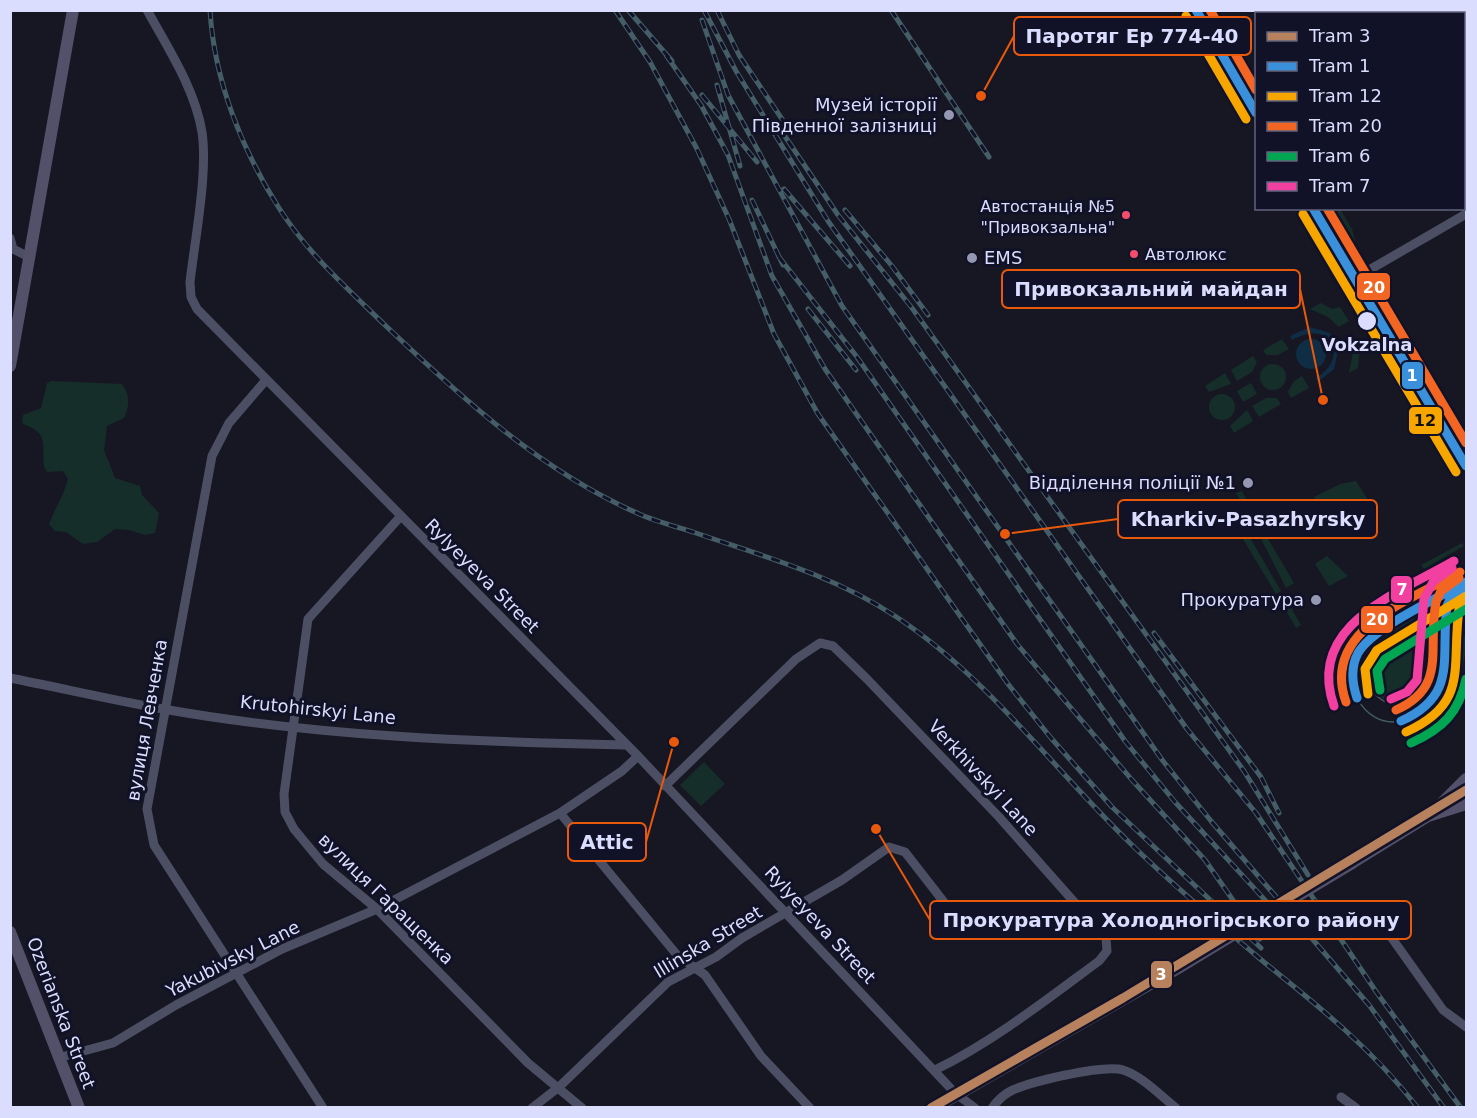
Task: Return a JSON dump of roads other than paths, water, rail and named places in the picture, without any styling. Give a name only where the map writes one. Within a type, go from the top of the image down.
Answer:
[{"type":"main road","points":[[10,366],[73,10]]},
{"type":"main road","points":[[1201,11],[1255,105]]},
{"type":"main road","points":[[1317,210],[1467,461]]},
{"type":"main road","points":[[934,1107],[1178,968],[1352,863],[1428,816],[1467,780]]},
{"type":"main road","points":[[1428,816],[1467,804]]},
{"type":"main road","name":"Ozerianska Street","points":[[10,932],[79,1107]]},
{"type":"street","name":"Rylyeyeva Street","points":[[147,10],[181,73],[194,104],[201,130],[204,153],[191,297],[197,309],[638,756],[957,1094],[975,1107]]},
{"type":"street","points":[[1357,277],[1467,214]]},
{"type":"street","points":[[10,238],[13,249],[29,257]]},
{"type":"street","name":"вулиця Левченка","points":[[266,380],[229,423],[212,456],[147,809],[154,845],[239,973],[323,1107]]},
{"type":"street","name":"вулиця Гаращенка","points":[[400,517],[308,618],[284,794],[285,812],[294,830],[323,864],[377,909],[528,1063],[582,1107]]},
{"type":"street","name":"Verkhivskyi Lane","points":[[665,786],[796,658],[820,643],[833,646],[842,654],[971,788],[1106,938],[1107,951],[1099,961],[1036,1009],[964,1056],[935,1070]]},
{"type":"street","name":"Krutohirskyi Lane","points":[[10,678],[164,709],[293,726],[495,742],[626,746]]},
{"type":"street","name":"Yakubivsky Lane","points":[[58,1058],[113,1043],[176,1005],[282,949],[377,909],[560,813],[622,771],[638,756]]},
{"type":"street","points":[[560,813],[677,955],[705,975],[760,1056],[810,1107]]},
{"type":"street","name":"Illinska Street","points":[[532,1107],[559,1087],[668,981],[696,968],[742,938],[842,880],[889,847],[905,852],[954,915]]},
{"type":"street","points":[[1384,927],[1443,1010],[1467,1027]]},
{"type":"street","points":[[992,1107],[1003,1096],[1022,1087],[1050,1079],[1110,1069],[1123,1070],[1176,1107]]},
{"type":"street","points":[[1341,1097],[1356,1107]]},
{"type":"water","points":[[1310,327],[1330,333],[1338,351],[1334,369],[1318,382],[1316,378],[1332,361],[1334,351],[1332,343],[1327,337],[1318,334],[1306,334],[1292,340],[1290,336]]},
{"type":"water","points":[[1311,339],[1322,343],[1326,354],[1322,365],[1311,369],[1300,365],[1296,354],[1300,343]]},
{"type":"tram line","name":"1","points":[[1196,10],[1255,111]]},
{"type":"tram line","name":"20","points":[[1210,10],[1255,88]]},
{"type":"tram line","name":"12","points":[[1186,16],[1246,119]]},
{"type":"tram line","name":"1","points":[[1314,210],[1466,466]]},
{"type":"tram line","name":"20","points":[[1328,210],[1466,443]]},
{"type":"tram line","name":"12","points":[[1303,214],[1456,472]]},
{"type":"tram line","name":"7","points":[[1334,706],[1329,678],[1333,654],[1345,633],[1362,615],[1384,600],[1454,561]]},
{"type":"tram line","name":"7","points":[[1391,699],[1407,692],[1417,680],[1424,599],[1433,582],[1452,568]]},
{"type":"tram line","name":"20","points":[[1346,702],[1341,677],[1346,655],[1358,637],[1375,620],[1396,606],[1460,572]]},
{"type":"tram line","name":"20","points":[[1396,710],[1412,701],[1423,690],[1429,678],[1436,602],[1441,591],[1459,578]]},
{"type":"tram line","name":"1","points":[[1357,698],[1353,670],[1355,659],[1366,643],[1392,623],[1466,582]]},
{"type":"tram line","name":"1","points":[[1401,721],[1419,711],[1432,699],[1439,687],[1445,658],[1447,606],[1450,599],[1466,588]]},
{"type":"tram line","name":"12","points":[[1368,694],[1365,669],[1377,650],[1466,596]]},
{"type":"tram line","points":[[1389,628],[1369,651],[1365,661],[1365,671],[1371,689],[1378,696],[1385,702],[1404,705],[1414,702],[1426,693],[1433,680],[1436,667],[1438,622],[1442,609],[1450,599]]},
{"type":"tram line","name":"12","points":[[1406,732],[1426,721],[1440,709],[1449,696],[1456,666],[1459,609],[1466,602]]},
{"type":"tram line","name":"6","points":[[1380,690],[1377,671],[1385,659],[1466,609]]},
{"type":"tram line","name":"6","points":[[1411,743],[1440,726],[1454,710],[1466,679]]},
{"type":"tram line","points":[[1357,698],[1375,717],[1387,721],[1401,721]]},
{"type":"tram line","name":"3","points":[[931,1108],[1123,998],[1466,790]]},
{"type":"railway","points":[[210,10],[217,62],[232,113],[253,162],[279,208],[290,225],[330,271],[444,380],[535,454],[602,496],[650,518],[771,558],[847,589],[895,616],[929,640],[990,695],[1103,816],[1148,860],[1214,920],[1346,1031],[1401,1087],[1418,1108]]},
{"type":"railway","points":[[615,10],[650,62],[697,149],[729,219],[774,334],[818,414],[1008,684],[1051,738],[1112,807],[1261,948]]},
{"type":"railway","points":[[628,10],[672,61]]},
{"type":"railway","points":[[704,10],[736,71],[828,221],[1187,729],[1256,813],[1377,993],[1461,1108]]},
{"type":"railway","points":[[717,10],[739,55],[790,131]]},
{"type":"railway","points":[[891,10],[989,157]]},
{"type":"railway","points":[[702,20],[728,95],[842,306],[1163,761],[1211,821],[1369,1005],[1444,1108]]},
{"type":"railway","points":[[666,55],[701,105],[728,155],[772,276],[825,369],[1017,644],[1132,780],[1205,860],[1260,939]]},
{"type":"railway","points":[[717,85],[740,166]]},
{"type":"railway","points":[[702,95],[757,162]]},
{"type":"railway","points":[[778,126],[838,215],[912,308],[1244,771],[1308,875]]},
{"type":"railway","points":[[784,189],[850,266]]},
{"type":"railway","points":[[752,200],[783,265]]},
{"type":"railway","points":[[845,210],[892,266],[928,315]]},
{"type":"railway","points":[[779,257],[857,357],[1125,741],[1175,802],[1298,936]]},
{"type":"railway","points":[[808,309],[856,370]]},
{"type":"railway","points":[[1154,633],[1261,777],[1279,813]]},
{"type":"place","name":"Паротяг Ер 774-40","points":[[981,96]]},
{"type":"place","name":"Музей історії Південної залізниці","points":[[949,115]]},
{"type":"place","name":"Автостанція №5 \"Привокзальна\"","points":[[1126,215]]},
{"type":"place","name":"Автолюкс","points":[[1134,254]]},
{"type":"place","name":"EMS","points":[[972,258]]},
{"type":"place","name":"Vokzalna","points":[[1367,321]]},
{"type":"place","name":"Привокзальний майдан","points":[[1323,400]]},
{"type":"place","name":"Відділення поліції №1","points":[[1248,483]]},
{"type":"place","name":"Kharkіv-Pasazhyrsky","points":[[1005,534]]},
{"type":"place","name":"Прокуратура","points":[[1316,600]]},
{"type":"place","name":"Attic","points":[[674,742]]},
{"type":"place","name":"Прокуратура Холодногірського району","points":[[876,829]]}]
